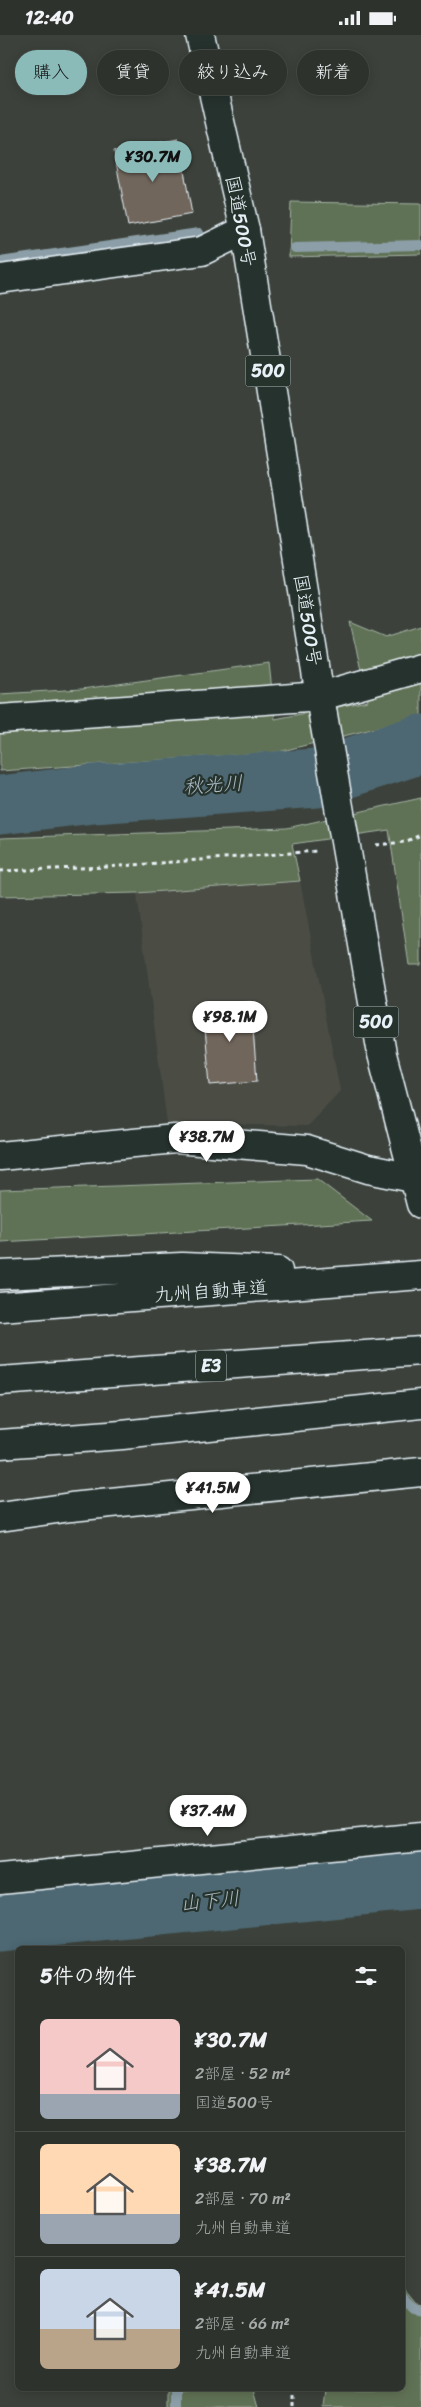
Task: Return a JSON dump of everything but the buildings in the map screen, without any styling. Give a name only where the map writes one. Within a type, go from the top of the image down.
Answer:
[{"type":"main road","name":"国道500号","points":[[200,35],[245,230],[345,842],[382,1054],[417,1177],[421,1204]]},
{"type":"main road","points":[[0,279],[202,251],[245,230]]},
{"type":"main road","points":[[0,719],[322,703],[421,668]]},
{"type":"main road","points":[[0,1156],[175,1139],[307,1150],[368,1169],[417,1177]]},
{"type":"main road","points":[[0,1275],[182,1267],[409,1276]]},
{"type":"main road","name":"九州自動車道","points":[[0,1307],[409,1276]]},
{"type":"main road","name":"E3","points":[[0,1381],[421,1351]]},
{"type":"main road","points":[[0,1444],[132,1434],[421,1405]]},
{"type":"main road","points":[[0,1517],[71,1507],[421,1472]]},
{"type":"main road","points":[[0,1879],[421,1837]]},
{"type":"path","points":[[0,871],[107,867],[345,842],[404,842],[421,835]]},
{"type":"path","points":[[294,2391],[294,2407]]},
{"type":"shaded area","points":[[300,881],[340,1091],[307,1126],[167,1123],[137,893]]},
{"type":"green space","points":[[291,202],[421,204],[421,254],[289,257]]},
{"type":"green space","points":[[350,622],[386,637],[421,626],[421,717],[278,752],[0,771],[0,694],[82,689],[269,663],[275,719],[368,701]]},
{"type":"green space","points":[[421,798],[421,965],[409,965],[389,830],[292,844],[300,881],[137,893],[0,896],[0,838],[287,828]]},
{"type":"green space","points":[[317,1179],[372,1221],[0,1242],[0,1190]]},
{"type":"green space","points":[[405,2289],[416,2303],[421,2304],[421,2407],[323,2407],[325,2391],[405,2391]]},
{"type":"green space","points":[[168,2391],[255,2391],[259,2407],[168,2407]]},
{"type":"waterway","points":[[0,262],[199,233]]},
{"type":"waterway","points":[[295,248],[421,245]]},
{"type":"waterway","name":"秋光川","points":[[0,805],[93,794],[317,778],[421,744]]},
{"type":"waterway","name":"山下川","points":[[0,1922],[421,1880]]},
{"type":"waterway","points":[[405,2300],[413,2308],[421,2310]]},
{"type":"waterway","points":[[176,2391],[176,2407]]}]
